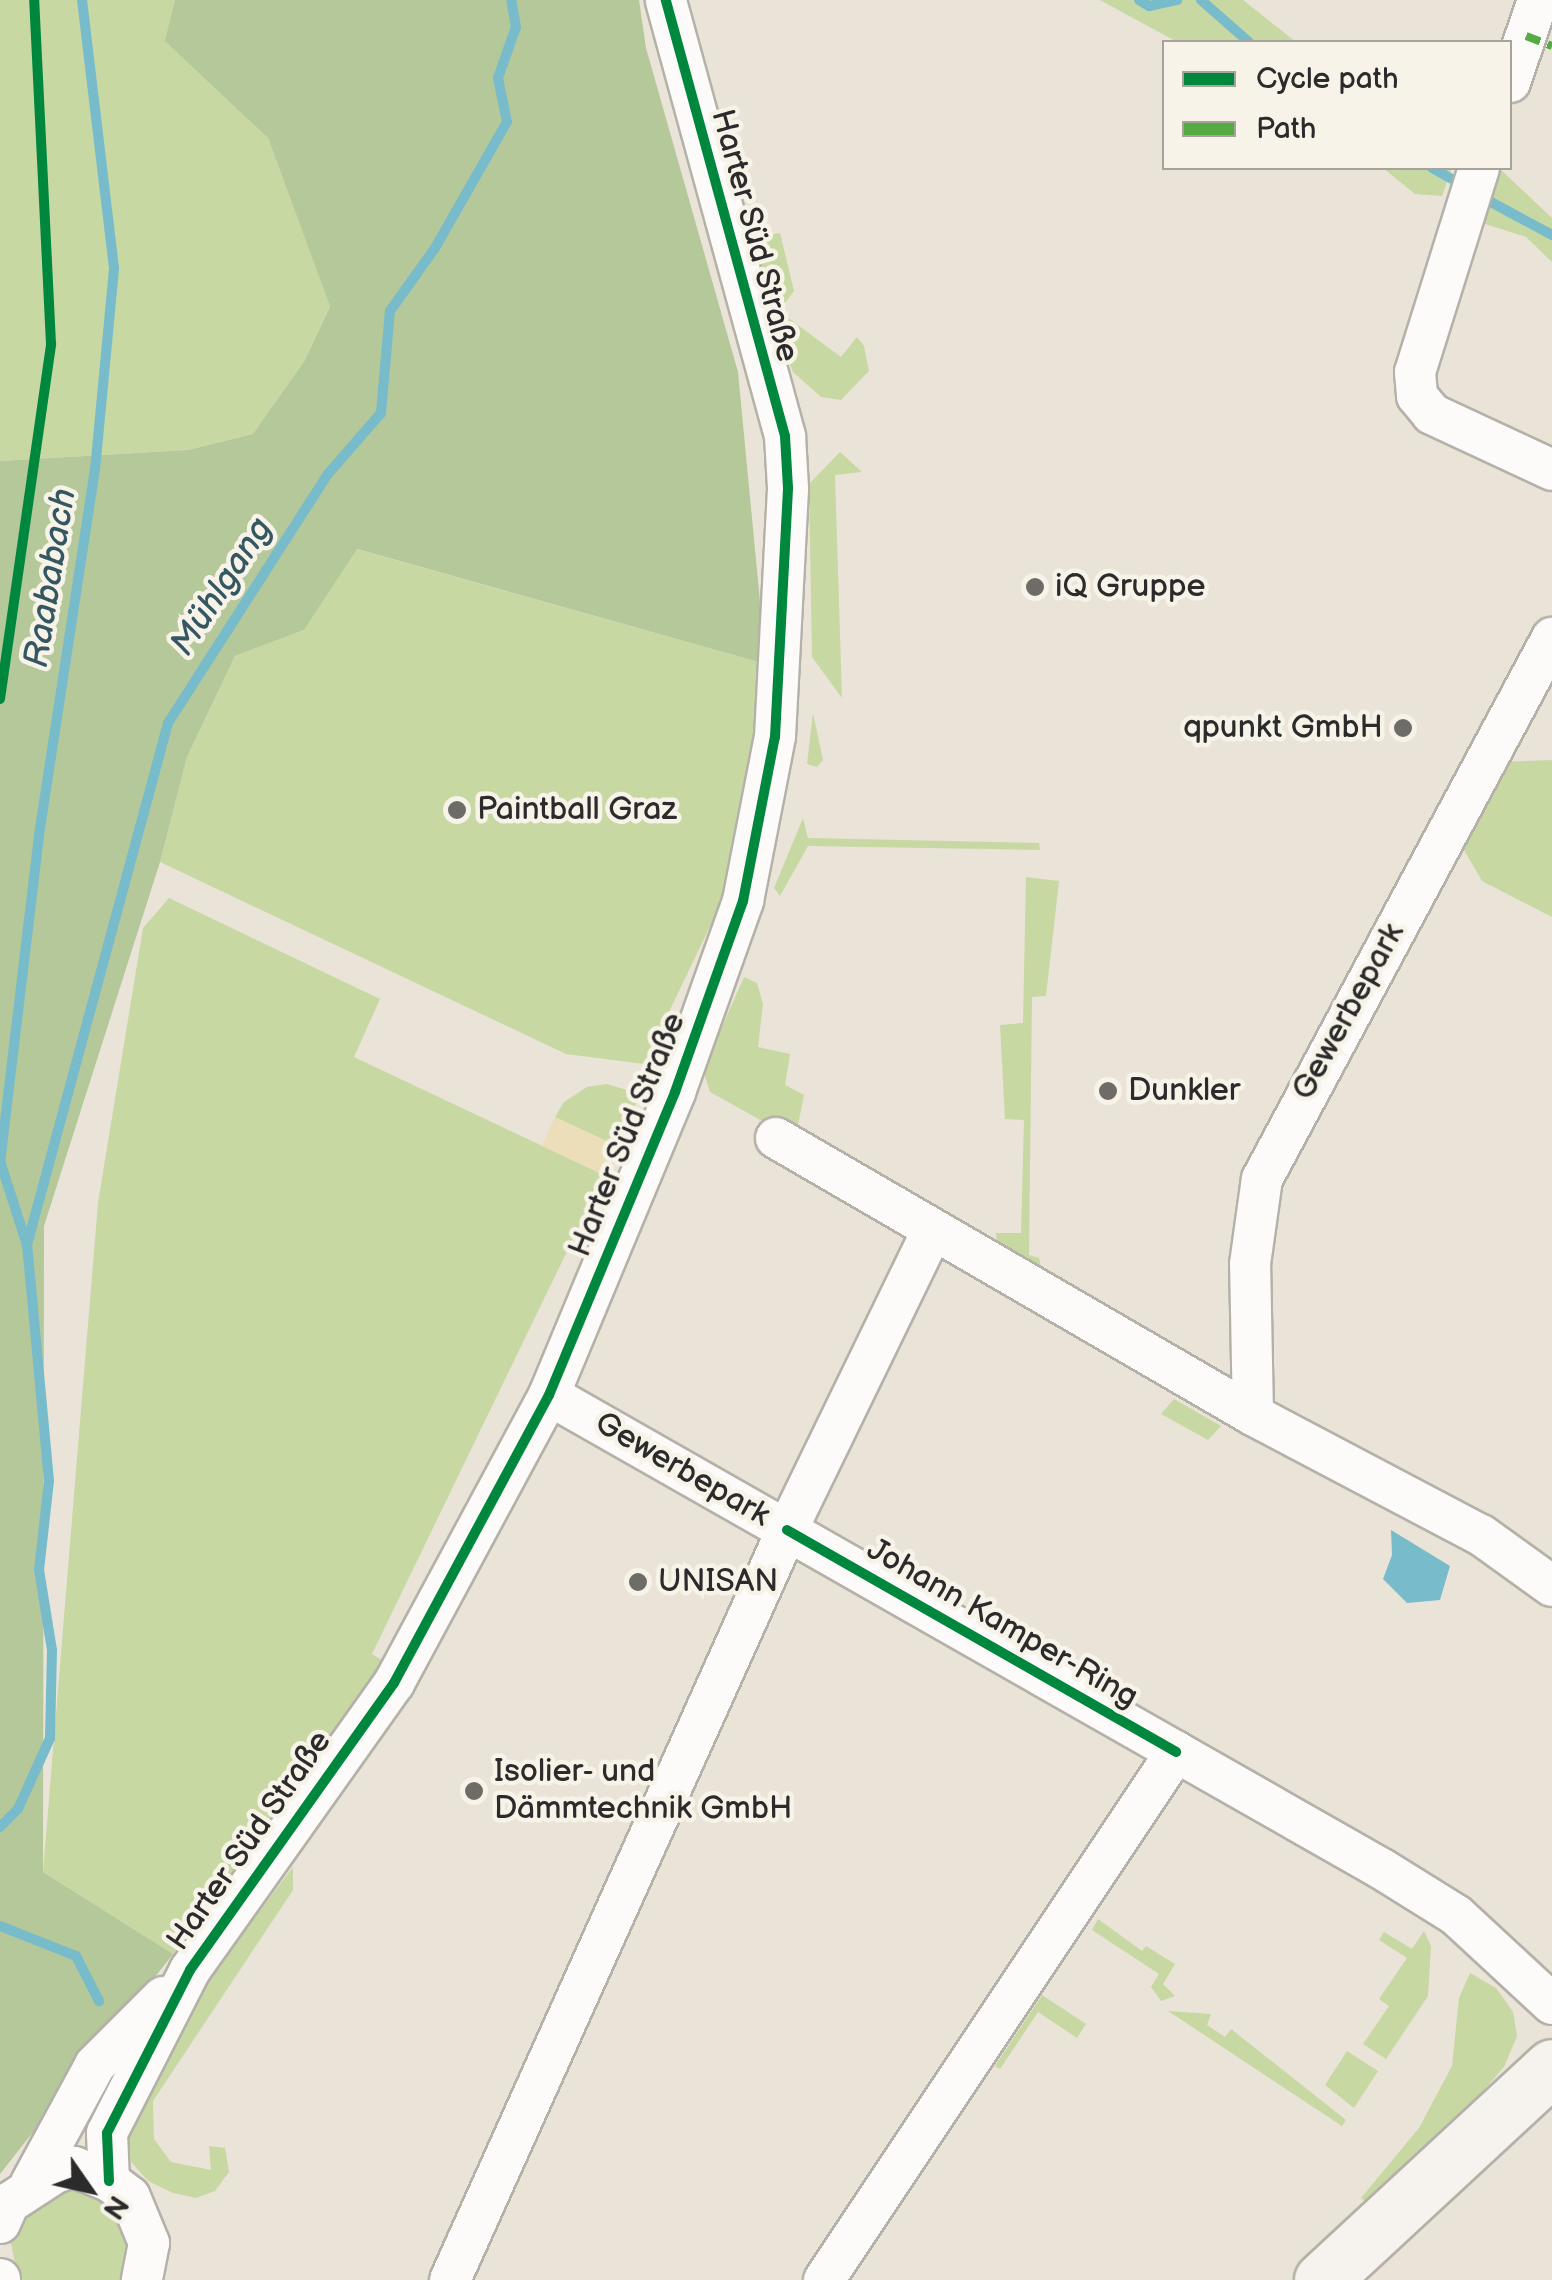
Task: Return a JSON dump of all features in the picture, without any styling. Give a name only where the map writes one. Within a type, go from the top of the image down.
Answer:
[{"type":"main road","points":[[1322,2280],[1552,2067]]},
{"type":"street","name":"Harter Süd Straße","points":[[109,2181],[106,2133],[190,1970],[394,1683],[549,1395],[675,1092],[734,927],[776,737],[788,488],[784,436],[666,0]]},
{"type":"street","points":[[1512,78],[1539,27]]},
{"type":"street","points":[[1479,170],[1461,218],[1416,372],[1418,396],[1432,414],[1552,470]]},
{"type":"street","name":"Gewerbepark","points":[[1253,1415],[1250,1264],[1262,1178],[1552,638]]},
{"type":"street","points":[[776,1138],[1253,1415],[1482,1535],[1552,1586]]},
{"type":"street","name":"Gewerbepark","points":[[549,1395],[787,1530],[932,1231]]},
{"type":"street","points":[[450,2280],[787,1530]]},
{"type":"street","name":"Johann Kamper-Ring","points":[[787,1530],[1456,1915],[1552,2004]]},
{"type":"street","points":[[824,2280],[1176,1752]]},
{"type":"street","name":"Harter Süd Straße","points":[[0,2223],[9,2203],[31,2183],[95,2065],[190,1970]]},
{"type":"street","points":[[31,2183],[74,2167],[109,2181],[130,2198],[150,2243],[142,2280]]},
{"type":"green space","points":[[0,0],[175,0],[166,41],[268,138],[330,305],[305,360],[253,434],[188,450],[0,461]]},
{"type":"green space","points":[[175,0],[639,0],[646,48],[738,372],[766,664],[357,549],[304,630],[235,656],[187,757],[160,862],[44,1226],[43,1872],[173,1954],[0,2174],[0,461],[188,450],[253,434],[305,360],[330,306],[268,138],[165,41]]},
{"type":"green space","points":[[1100,0],[1243,0],[1293,40],[1173,40]]},
{"type":"green space","points":[[1385,170],[1451,170],[1442,196],[1415,194]]},
{"type":"green space","points":[[1501,170],[1552,218],[1552,262],[1526,237],[1479,222]]},
{"type":"green space","points":[[780,233],[794,291],[779,311],[841,357],[857,337],[864,346],[869,371],[841,400],[821,397],[793,372],[777,331],[752,238]]},
{"type":"green space","points":[[840,452],[862,472],[835,475],[842,698],[812,657],[809,484]]},
{"type":"green space","name":"Paintball Graz","points":[[356,549],[766,664],[726,893],[644,1064],[566,1054],[160,862],[187,757],[235,656],[304,630]]},
{"type":"green space","points":[[813,713],[823,760],[817,767],[807,764]]},
{"type":"green space","points":[[1552,760],[1552,917],[1482,881],[1460,843],[1501,762]]},
{"type":"green space","points":[[803,818],[808,838],[1039,843],[1040,850],[808,846],[780,896],[774,888]]},
{"type":"green space","points":[[1026,877],[1059,881],[1046,996],[1032,997],[1029,1255],[1039,1258],[1044,1279],[997,1246],[996,1233],[1021,1233],[1024,1120],[1005,1119],[1000,1025],[1023,1023]]},
{"type":"green space","points":[[169,898],[380,999],[354,1057],[604,1175],[372,1654],[383,1661],[173,1954],[43,1872],[98,1203],[143,928]]},
{"type":"green space","points":[[744,977],[757,983],[763,1004],[758,1047],[790,1054],[785,1085],[804,1095],[797,1130],[829,1158],[710,1092],[703,1070]]},
{"type":"green space","points":[[607,1084],[640,1094],[617,1146],[555,1117],[564,1102],[587,1087]]},
{"type":"green space","points":[[1174,1399],[1221,1426],[1208,1440],[1161,1414]]},
{"type":"green space","points":[[293,1867],[293,1890],[153,2101],[154,2139],[171,2162],[211,2170],[209,2146],[225,2148],[229,2172],[215,2191],[196,2198],[173,2193],[148,2181],[131,2162],[124,2137],[168,2031]]},
{"type":"green space","points":[[1098,1919],[1142,1951],[1146,1946],[1175,1964],[1163,1984],[1175,1996],[1161,2001],[1151,1987],[1159,1974],[1092,1930]]},
{"type":"green space","points":[[1424,1931],[1431,1946],[1428,1996],[1386,2059],[1363,2044],[1389,2006],[1379,1999],[1407,1958],[1379,1940],[1384,1932],[1412,1949]]},
{"type":"green space","points":[[1470,1973],[1496,1988],[1513,2012],[1517,2036],[1504,2067],[1447,2133],[1370,2205],[1361,2198],[1419,2128],[1452,2066],[1459,1998]]},
{"type":"green space","points":[[1042,1995],[1086,2024],[1077,2038],[1038,2012],[1000,2069],[995,2066]]},
{"type":"green space","points":[[1168,2011],[1211,2014],[1207,2025],[1225,2037],[1231,2029],[1346,2120],[1342,2126]]},
{"type":"green space","points":[[1347,2051],[1378,2071],[1354,2108],[1325,2085]]},
{"type":"green space","points":[[88,2185],[133,2228],[124,2280],[19,2280],[9,2235],[46,2189]]},
{"type":"sand","points":[[555,1117],[617,1146],[604,1175],[542,1146]]},
{"type":"water","points":[[1391,1530],[1450,1566],[1440,1600],[1407,1603],[1383,1579],[1392,1555]]},
{"type":"waterway","name":"Raababach","points":[[0,1163],[39,835],[95,470],[114,268],[82,0]]},
{"type":"waterway","name":"Mühlgang","points":[[27,1245],[168,723],[328,474],[381,413],[390,311],[435,248],[507,122],[498,78],[516,27],[511,0]]},
{"type":"waterway","points":[[1139,0],[1149,6],[1177,0]]},
{"type":"waterway","points":[[1201,0],[1247,40]]},
{"type":"waterway","points":[[1436,170],[1464,186]]},
{"type":"waterway","points":[[1478,195],[1552,235]]},
{"type":"waterway","points":[[0,1161],[27,1245],[49,1481],[39,1570],[52,1650],[50,1738],[18,1809],[0,1827]]},
{"type":"waterway","points":[[0,1926],[76,1956],[99,2001]]},
{"type":"marked path","points":[[1526,36],[1552,46]]},
{"type":"cycle path","points":[[0,699],[51,344],[34,0]]},
{"type":"cycle path","points":[[109,2181],[107,2133],[190,1970],[394,1683],[549,1395],[675,1092],[743,901],[775,737],[788,488],[785,436],[666,0]]},
{"type":"cycle path","points":[[787,1530],[1176,1752]]},
{"type":"place","name":"iQ Gruppe","points":[[1035,587]]},
{"type":"place","name":"qpunkt GmbH","points":[[1403,728]]},
{"type":"place","name":"Paintball Graz","points":[[457,810]]},
{"type":"place","name":"Dunkler","points":[[1108,1091]]},
{"type":"place","name":"UNISAN","points":[[638,1582]]},
{"type":"place","name":"Isolier- und Dämmtechnik GmbH","points":[[474,1791]]}]
